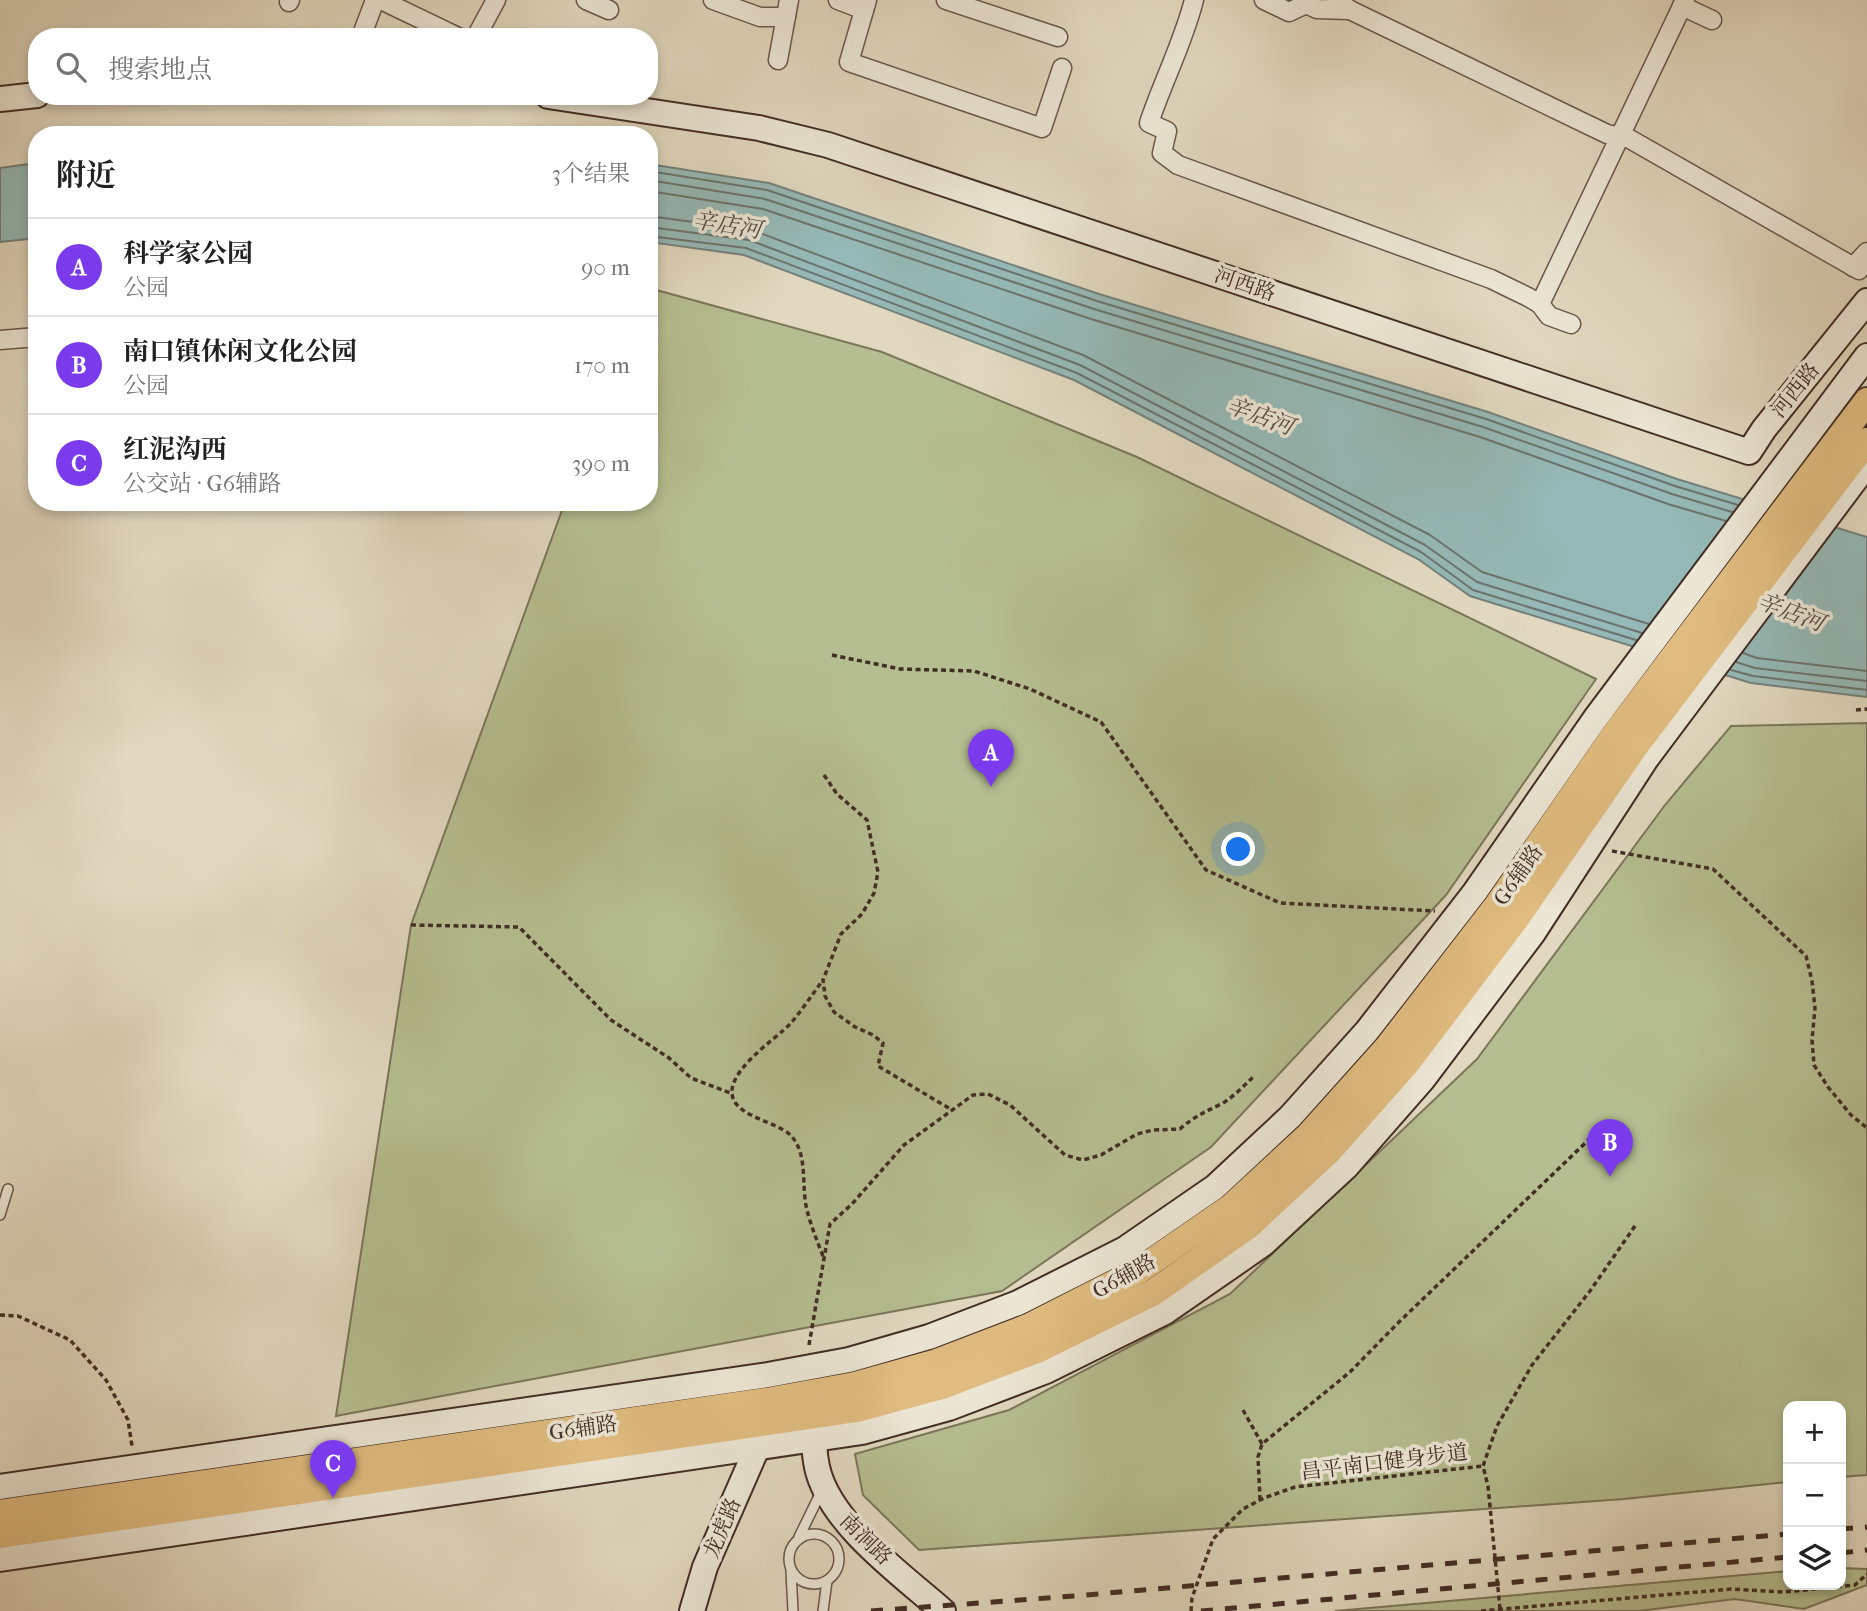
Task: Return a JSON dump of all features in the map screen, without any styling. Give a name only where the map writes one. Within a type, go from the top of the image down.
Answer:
[{"type":"main road","name":"G6辅路","points":[[1833,480],[1867,401]]},
{"type":"main road","name":"G6辅路","points":[[0,1535],[810,1404],[855,1385],[937,1362],[1028,1326],[1138,1271],[1231,1207],[1309,1135],[1387,1048],[1623,740],[1867,441]]},
{"type":"main road","name":"G6辅路","points":[[0,1513],[810,1404]]},
{"type":"street","points":[[364,28],[375,0]]},
{"type":"street","points":[[381,0],[439,28]]},
{"type":"street","points":[[481,28],[496,0]]},
{"type":"street","points":[[586,0],[609,10]]},
{"type":"street","points":[[713,0],[760,17],[787,8],[778,60]]},
{"type":"street","points":[[838,0],[865,5],[849,62],[1042,128],[1062,68]]},
{"type":"street","points":[[946,0],[1058,37]]},
{"type":"street","points":[[1194,0],[1186,30],[1159,92],[1149,123],[1167,131],[1162,153],[1178,165],[1491,279],[1540,304],[1549,316],[1571,324]]},
{"type":"street","points":[[1264,0],[1289,12],[1306,4],[1317,9],[1347,3],[1607,134],[1628,138],[1856,268],[1867,253]]},
{"type":"street","points":[[1540,304],[1683,3],[1712,20]]},
{"type":"street","points":[[0,100],[28,96]]},
{"type":"street","name":"河西路","points":[[607,105],[759,128],[828,145],[1749,452],[1764,429],[1867,301]]},
{"type":"street","points":[[0,340],[28,338]]},
{"type":"street","points":[[1623,740],[1794,450],[1867,356]]},
{"type":"street","name":"G6辅路","points":[[1833,480],[1867,464]]},
{"type":"street","points":[[1623,740],[1833,480]]},
{"type":"street","name":"G6辅路","points":[[0,1487],[136,1467],[810,1404],[862,1432],[948,1408],[1046,1371],[1165,1312],[1263,1244],[1346,1167],[1423,1079],[1533,933],[1589,847],[1623,740]]},
{"type":"street","name":"G6辅路","points":[[0,1559],[757,1448],[810,1404],[849,1360],[929,1337],[1018,1303],[1125,1249],[1215,1187],[1290,1116],[1367,1031],[1459,912],[1623,740]]},
{"type":"street","name":"南涧路","points":[[810,1404],[817,1468],[832,1504],[854,1531],[943,1611]]},
{"type":"street","name":"龙虎路","points":[[692,1611],[705,1567],[757,1448]]},
{"type":"lane","points":[[0,1215],[8,1189]]},
{"type":"lane","points":[[793,1611],[789,1552],[799,1538],[824,1485]]},
{"type":"lane","points":[[791,1569],[802,1581],[819,1584],[827,1581],[838,1569],[839,1553],[854,1531]]},
{"type":"lane","points":[[799,1538],[815,1533],[824,1535],[831,1539],[839,1553]]},
{"type":"lane","points":[[823,1611],[827,1581]]},
{"type":"path","points":[[832,655],[900,669],[974,671],[1030,689],[1101,722],[1206,870],[1280,903],[1459,912]]},
{"type":"path","points":[[1856,710],[1867,709]]},
{"type":"path","points":[[823,1258],[807,1210],[801,1152],[792,1135],[749,1115],[735,1103],[733,1094],[741,1069],[764,1045],[789,1026],[823,980],[841,934],[862,914],[874,894],[878,872],[867,820],[837,794],[824,775]]},
{"type":"path","points":[[1589,847],[1713,869],[1806,956],[1815,1008],[1812,1040],[1814,1066],[1851,1115],[1867,1128]]},
{"type":"path","points":[[411,925],[519,927],[611,1020],[669,1058],[691,1078],[733,1094]]},
{"type":"path","points":[[823,980],[825,996],[834,1012],[883,1043],[878,1066],[952,1110]]},
{"type":"path","points":[[810,1404],[823,1258],[830,1224],[852,1204],[904,1144],[973,1095],[988,1094],[1010,1105],[1065,1155],[1083,1160],[1101,1156],[1137,1134],[1153,1130],[1180,1129],[1192,1118],[1223,1103],[1253,1077]]},
{"type":"path","points":[[1260,1500],[1258,1457],[1262,1444],[1350,1371],[1604,1125]]},
{"type":"path","name":"昌平南口健身步道","points":[[1500,1609],[1488,1486],[1483,1466],[1497,1426],[1532,1365],[1635,1226]]},
{"type":"path","points":[[0,1315],[18,1316],[70,1340],[106,1380],[128,1420],[136,1467]]},
{"type":"path","points":[[1243,1410],[1262,1444]]},
{"type":"path","name":"昌平南口健身步道","points":[[1191,1611],[1192,1598],[1213,1539],[1243,1509],[1260,1500],[1295,1487],[1483,1466]]},
{"type":"path","points":[[1481,1611],[1731,1589],[1784,1592],[1855,1585],[1867,1574]]},
{"type":"green space","points":[[658,290],[882,352],[1137,457],[1596,679],[1446,895],[1211,1147],[1002,1291],[336,1416],[411,925],[562,511],[658,511]]},
{"type":"green space","points":[[1867,723],[1867,1475],[1846,1477],[1846,1401],[1783,1401],[1783,1483],[1624,1499],[919,1550],[863,1495],[855,1454],[1009,1410],[1230,1294],[1477,1059],[1665,805],[1731,726]]},
{"type":"green space","points":[[1846,1568],[1867,1569],[1867,1585],[1804,1609],[1735,1599],[1639,1611],[1335,1611],[1783,1571],[1783,1590],[1846,1590]]},
{"type":"water","points":[[28,164],[28,239],[0,242],[0,168]]},
{"type":"water","name":"辛店河","points":[[658,165],[769,183],[1099,294],[1488,412],[1677,479],[1867,537],[1867,697],[1751,683],[1470,596],[1418,559],[1074,380],[744,255],[658,243]]},
{"type":"railway","points":[[1846,1529],[1867,1527]]},
{"type":"railway","points":[[871,1611],[1783,1534]]},
{"type":"railway","points":[[1846,1552],[1867,1550]]},
{"type":"railway","points":[[1201,1611],[1783,1557]]},
{"type":"place","name":"科学家公园","points":[[991,787]]},
{"type":"place","name":"南口镇休闲文化公园","points":[[1610,1177]]},
{"type":"place","name":"红泥沟西","points":[[333,1498]]}]
